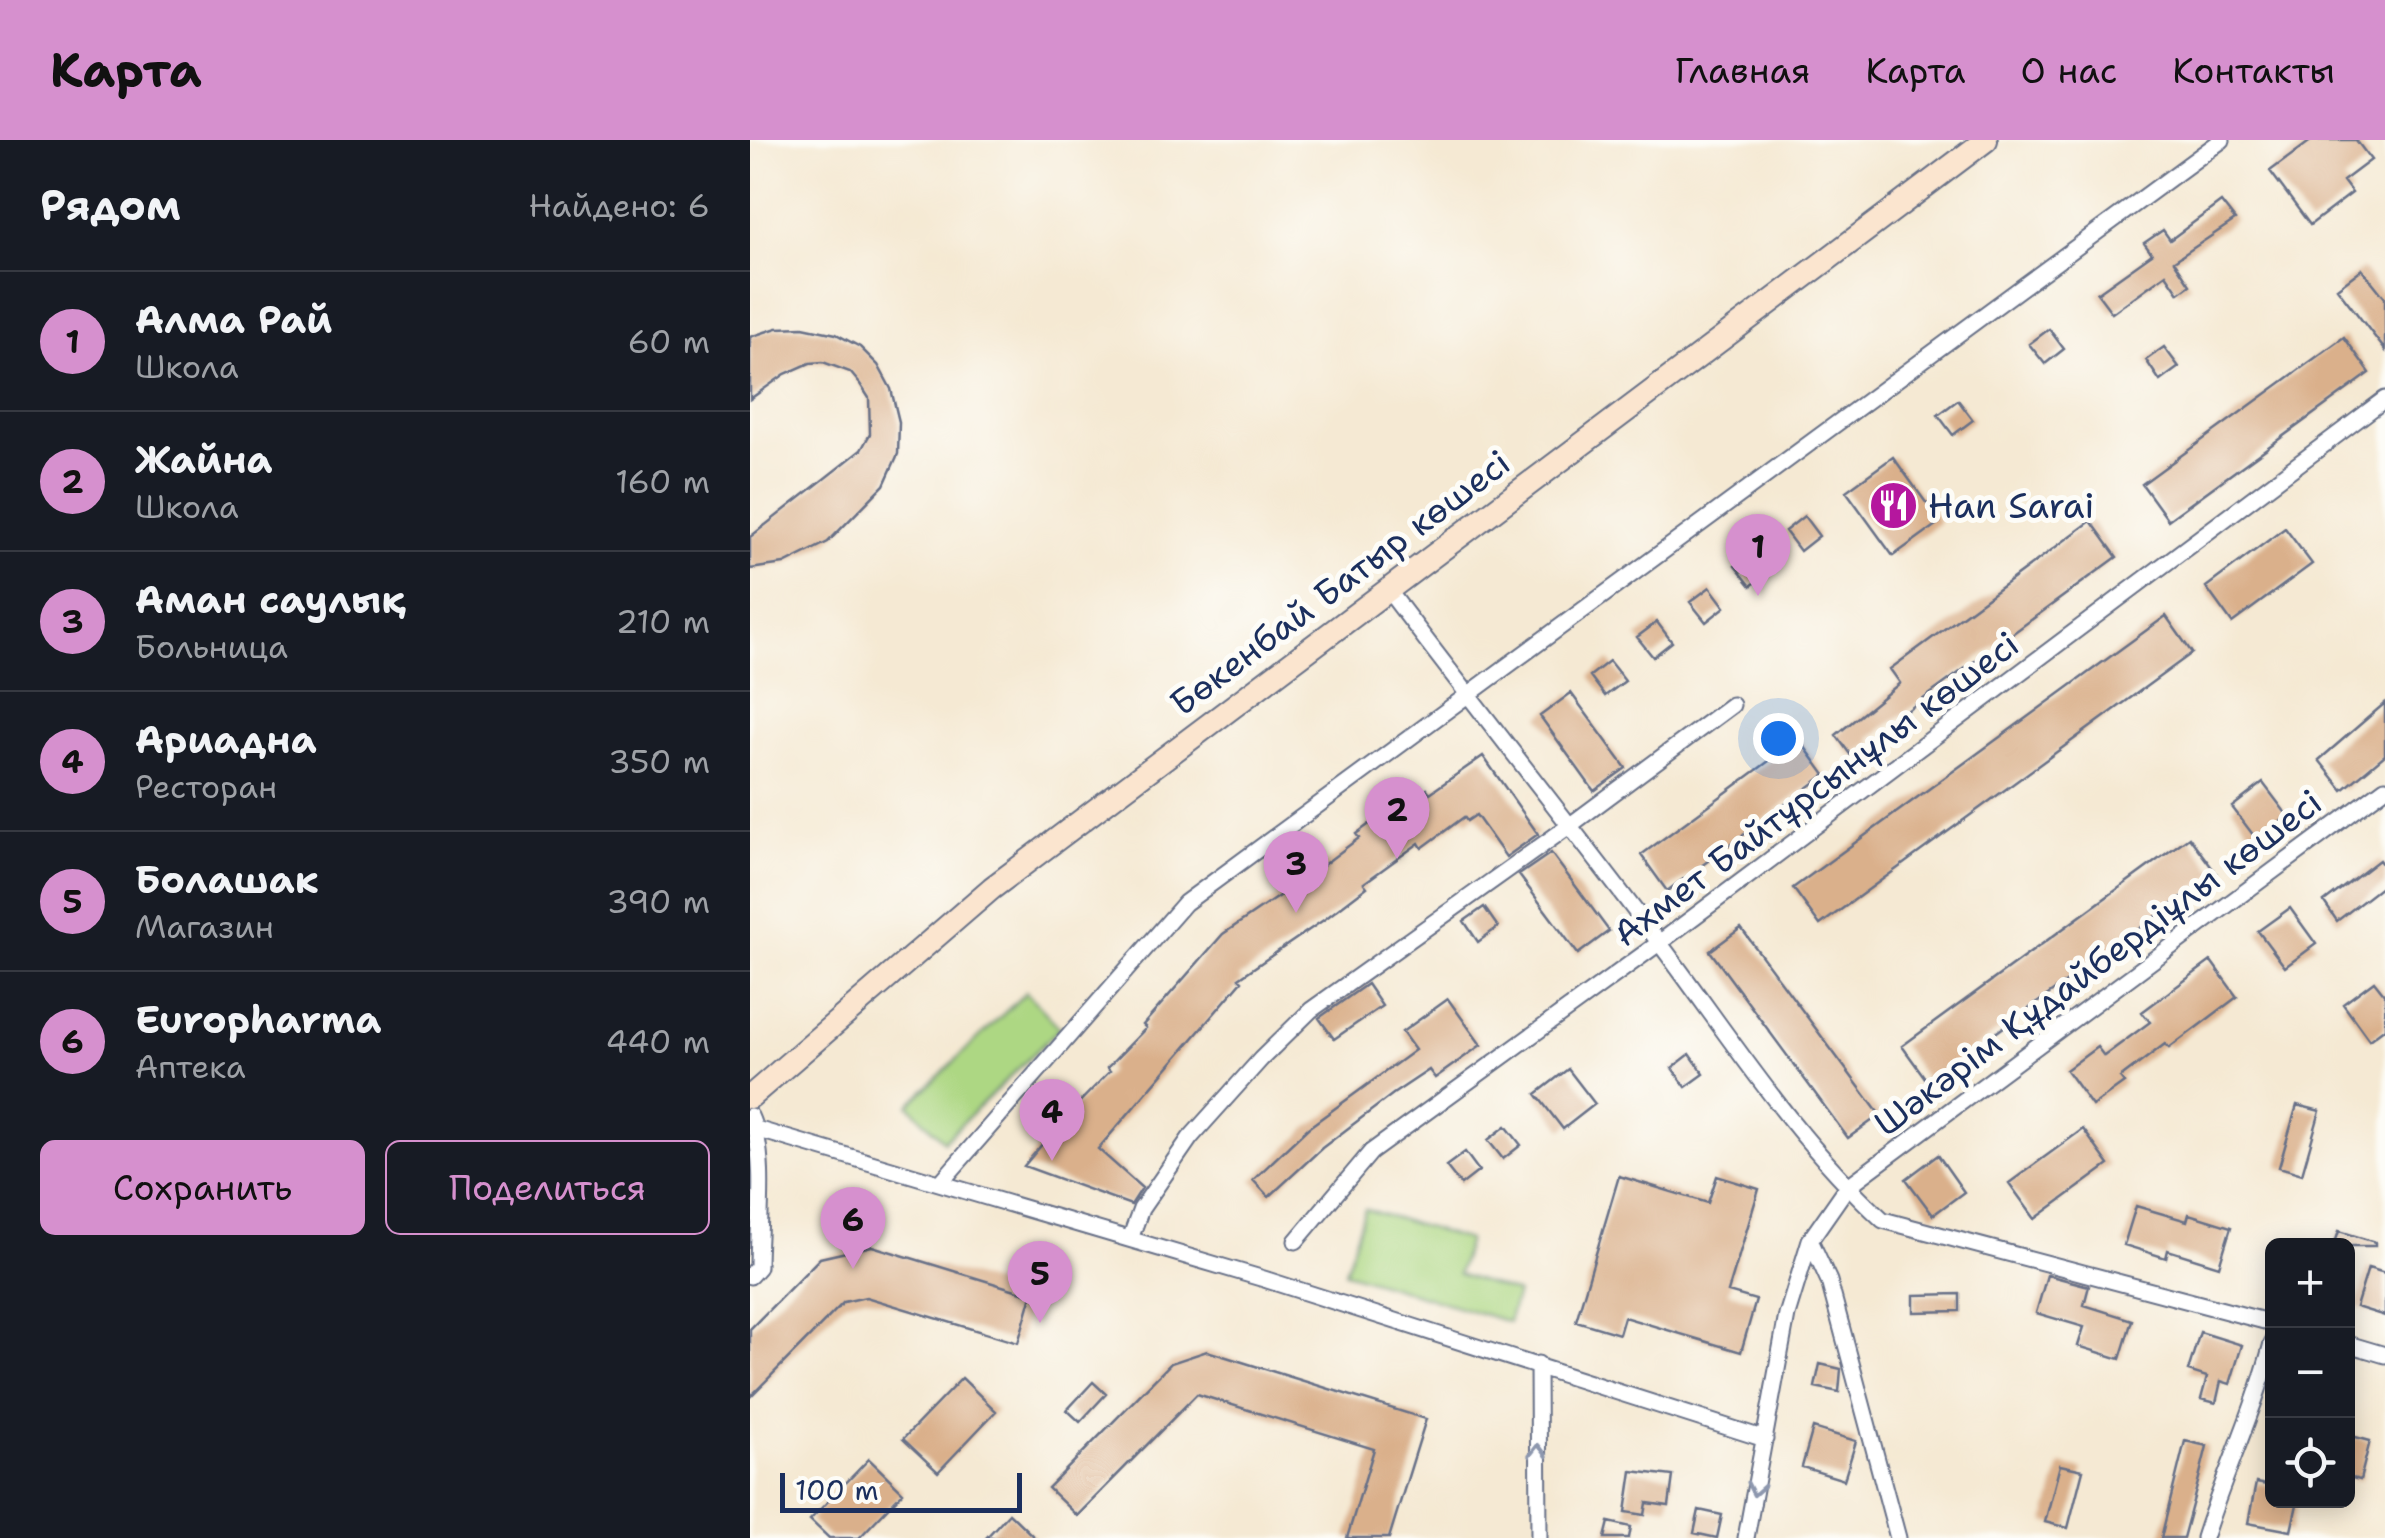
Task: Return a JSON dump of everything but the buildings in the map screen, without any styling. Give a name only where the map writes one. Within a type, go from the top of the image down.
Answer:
[{"type":"main road","name":"Бөкенбай Батыр көшесі","points":[[750,1097],[992,888],[1986,140]]},
{"type":"street","points":[[942,1181],[1185,902],[2220,141]]},
{"type":"street","name":"Ахмет Байтұрсынұлы көшесі","points":[[1296,1241],[1371,1152],[1660,943],[2385,399]]},
{"type":"street","points":[[1388,590],[1660,943],[1785,1117],[1847,1187],[1883,1220],[2265,1321]]},
{"type":"street","points":[[1130,1240],[1142,1208],[1190,1138],[1260,1059],[1311,1010],[1732,705]]},
{"type":"street","name":"Шәкәрім Құдайбердіұлы көшесі","points":[[1746,1538],[1787,1314],[1810,1240],[1847,1187],[2385,788]]},
{"type":"street","points":[[750,1276],[758,1267],[759,1156],[753,1122],[1538,1364],[1764,1439]]},
{"type":"street","points":[[1810,1240],[1829,1281],[1898,1538]]},
{"type":"street","points":[[2355,1346],[2385,1355]]},
{"type":"street","points":[[1538,1364],[1539,1538]]},
{"type":"street","points":[[2204,1538],[2265,1371]]},
{"type":"green space","points":[[1026,992],[1060,1028],[944,1141],[909,1105]]},
{"type":"green space","points":[[1365,1209],[1468,1240],[1458,1274],[1517,1293],[1508,1322],[1345,1272]]},
{"type":"place","name":"Han Sarai","points":[[1893,506]]},
{"type":"place","name":"Алма Рай","points":[[1758,596]]},
{"type":"place","name":"Жайна","points":[[1397,859]]},
{"type":"place","name":"Аман саулық","points":[[1296,913]]},
{"type":"place","name":"Ариадна","points":[[1052,1161]]},
{"type":"place","name":"Europharma","points":[[853,1269]]},
{"type":"place","name":"Болашак","points":[[1040,1323]]}]
